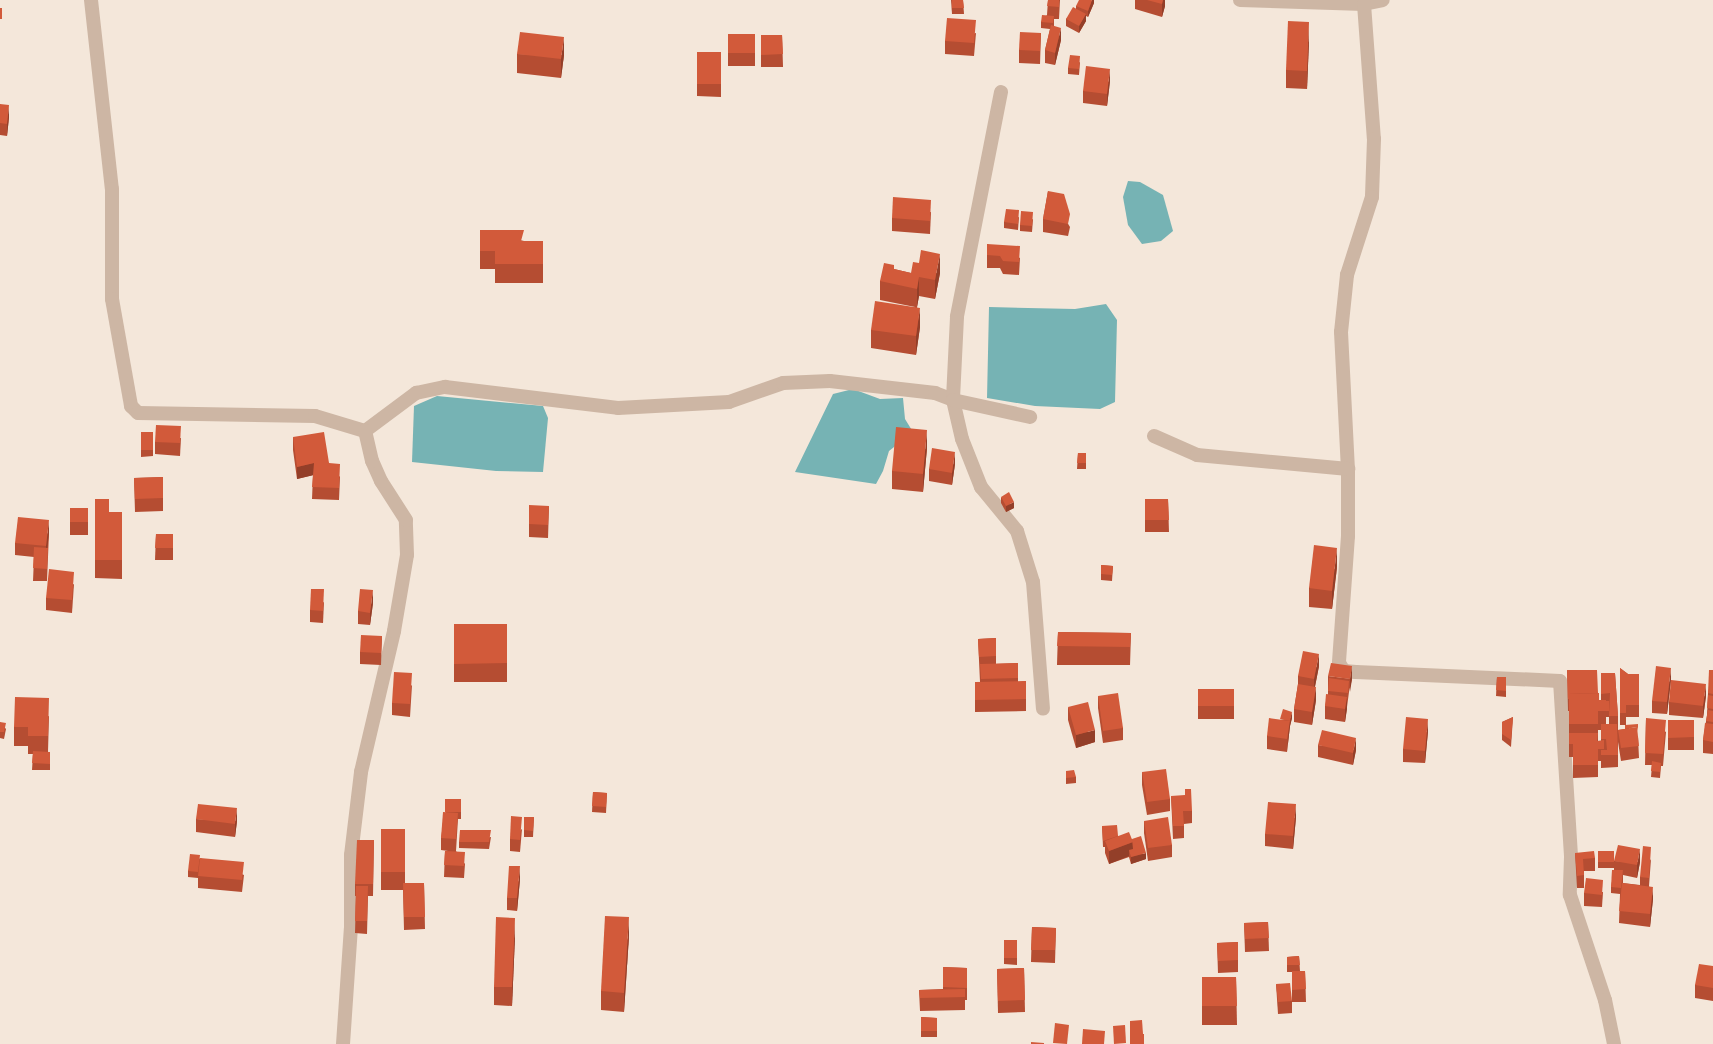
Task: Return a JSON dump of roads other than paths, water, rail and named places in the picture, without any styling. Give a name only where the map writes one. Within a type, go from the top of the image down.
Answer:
[{"type":"street","points":[[91,0],[112,189],[113,299],[131,406],[138,413],[156,416],[315,416],[365,431]]},
{"type":"street","points":[[1240,0],[1364,4],[1383,0]]},
{"type":"street","points":[[1364,4],[1374,139],[1372,197],[1347,275],[1341,332],[1348,469],[1348,536],[1339,663],[1344,671],[1560,681],[1571,857],[1570,895],[1605,1000],[1614,1044]]},
{"type":"street","points":[[1001,92],[957,317],[953,400],[962,439],[981,487],[1017,531],[1033,582],[1043,709]]},
{"type":"street","points":[[365,431],[416,393],[445,387],[618,408],[729,402],[783,383],[830,381],[935,393],[953,400],[1030,417]]},
{"type":"street","points":[[343,1044],[351,928],[351,855],[361,772],[394,631],[407,555],[406,520],[381,481],[372,461],[365,431]]},
{"type":"street","points":[[1154,436],[1197,455],[1348,469]]},
{"type":"water","points":[[1128,181],[1140,182],[1163,195],[1173,231],[1161,241],[1142,244],[1128,225],[1123,197]]},
{"type":"water","points":[[1106,304],[1117,320],[1115,402],[1100,409],[1035,406],[987,398],[989,307],[1075,309]]},
{"type":"water","points":[[853,389],[880,399],[903,398],[905,419],[913,432],[889,451],[876,484],[795,472],[833,394]]},
{"type":"water","points":[[437,396],[543,406],[548,418],[543,472],[496,471],[412,462],[414,406]]}]
